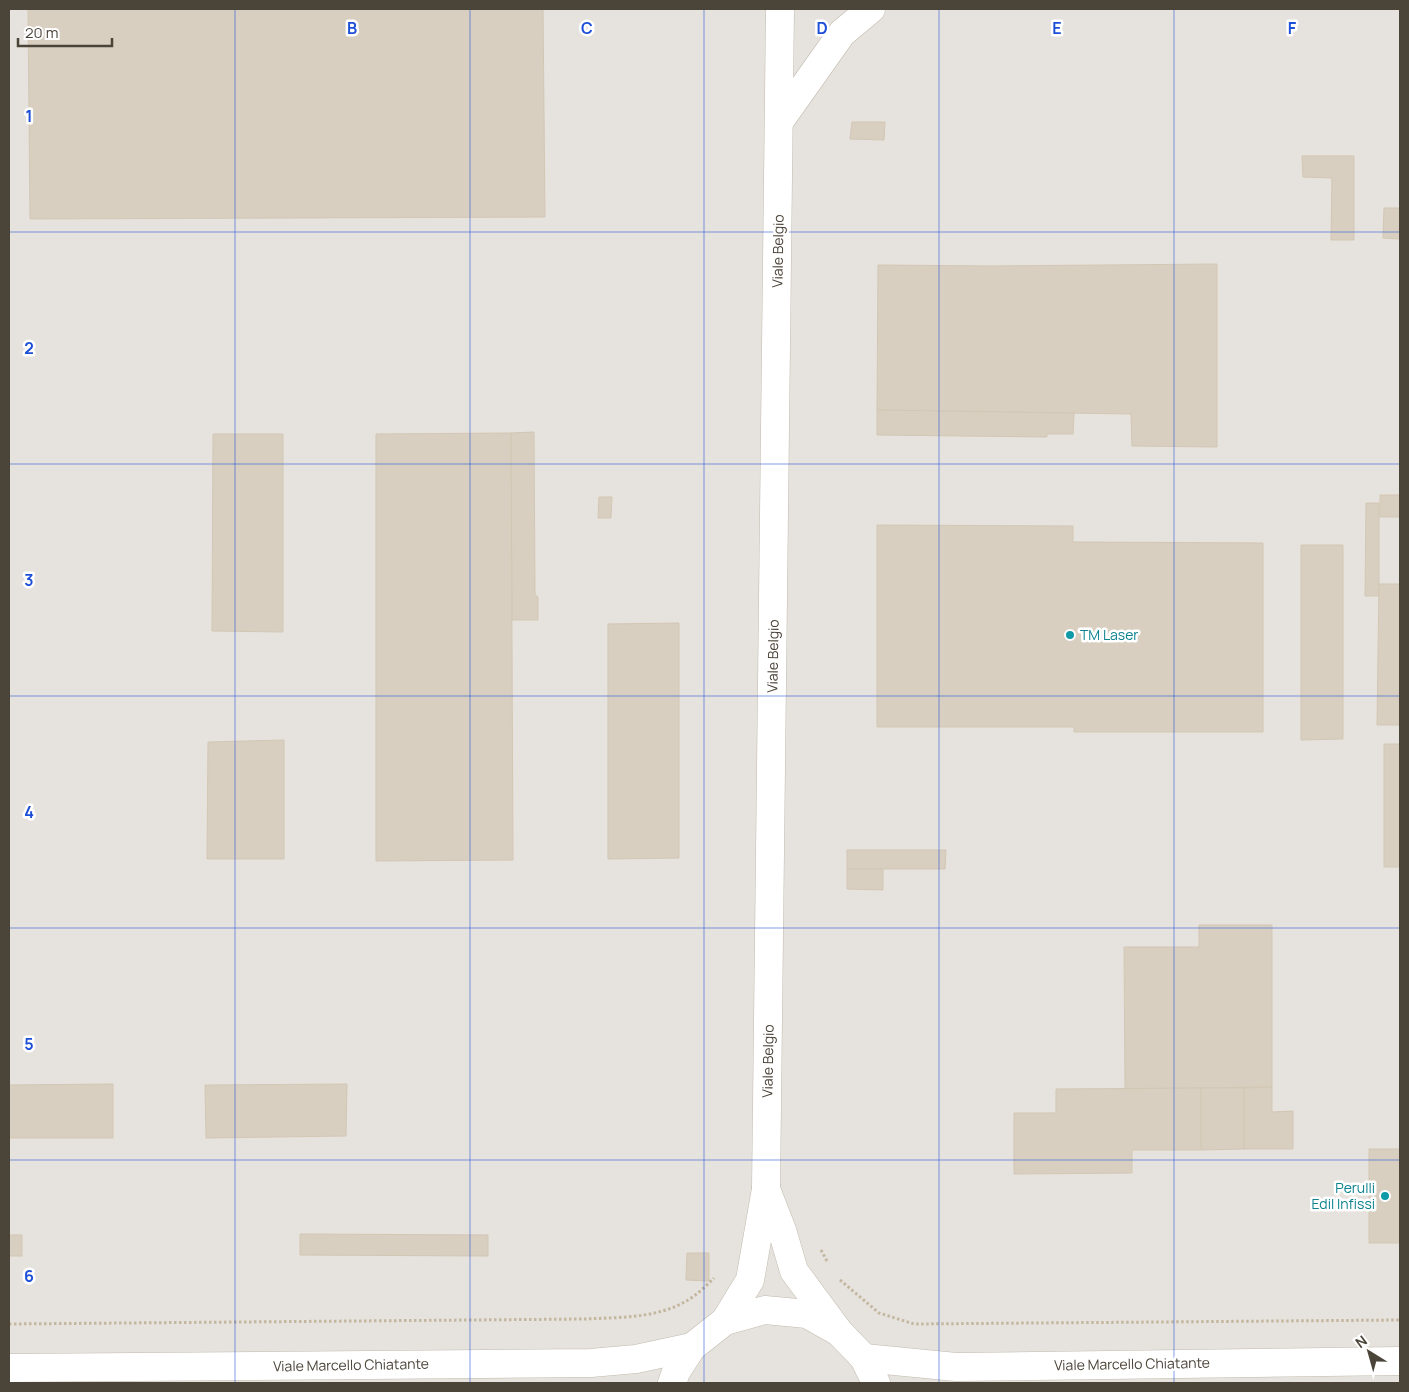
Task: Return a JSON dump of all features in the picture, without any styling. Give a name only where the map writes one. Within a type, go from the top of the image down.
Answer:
[{"type":"street","name":"Viale Belgio","points":[[725,1321],[750,1280],[766,1189],[780,9]]},
{"type":"street","points":[[779,122],[842,33],[871,9]]},
{"type":"street","name":"Viale Belgio","points":[[766,1189],[782,1230],[794,1271],[840,1332]]},
{"type":"street","name":"Viale Marcello Chiatante","points":[[672,1383],[676,1372],[692,1347],[725,1321],[765,1310],[807,1314],[840,1332],[864,1358],[876,1383]]},
{"type":"street","name":"Viale Marcello Chiatante","points":[[9,1368],[592,1363],[636,1359],[692,1347]]},
{"type":"street","name":"Viale Marcello Chiatante","points":[[864,1358],[956,1367],[1400,1361]]},
{"type":"shaded area","points":[[9,9],[1400,9],[1400,1383],[9,1383]]},
{"type":"building","points":[[28,9],[543,9],[545,217],[30,219]]},
{"type":"building","points":[[852,122],[885,122],[884,140],[850,139]]},
{"type":"building","points":[[1302,156],[1354,156],[1354,240],[1331,240],[1332,178],[1303,177]]},
{"type":"building","points":[[1384,208],[1400,208],[1400,239],[1383,238]]},
{"type":"building","points":[[1217,264],[1217,447],[1132,446],[1131,414],[877,410],[878,265]]},
{"type":"building","points":[[877,410],[1074,413],[1073,434],[1047,434],[1047,437],[877,435]]},
{"type":"building","points":[[534,432],[535,595],[538,597],[538,620],[512,620],[511,433]]},
{"type":"building","points":[[511,433],[513,860],[376,861],[376,434]]},
{"type":"building","points":[[213,434],[283,434],[283,632],[212,631]]},
{"type":"building","points":[[1380,495],[1400,495],[1400,517],[1380,517]]},
{"type":"building","points":[[599,497],[612,497],[611,518],[598,518]]},
{"type":"building","points":[[1366,503],[1379,503],[1379,596],[1365,596]]},
{"type":"building","name":"TM Laser","points":[[877,525],[1073,526],[1073,542],[1263,543],[1263,732],[1074,732],[1074,727],[877,727]]},
{"type":"building","points":[[1301,545],[1343,545],[1343,739],[1301,740]]},
{"type":"building","points":[[1379,584],[1400,584],[1400,725],[1377,725]]},
{"type":"building","points":[[679,623],[679,858],[608,859],[608,624]]},
{"type":"building","points":[[284,740],[284,859],[207,859],[208,742]]},
{"type":"building","points":[[1384,744],[1400,744],[1400,867],[1384,867]]},
{"type":"building","points":[[847,850],[946,850],[945,869],[847,869]]},
{"type":"building","points":[[847,869],[883,869],[883,890],[847,889]]},
{"type":"building","points":[[1199,925],[1272,925],[1272,1087],[1125,1089],[1124,947],[1199,947]]},
{"type":"building","points":[[113,1084],[113,1138],[9,1138],[9,1085]]},
{"type":"building","points":[[347,1084],[346,1136],[206,1138],[205,1085]]},
{"type":"building","points":[[1272,1087],[1272,1112],[1293,1111],[1293,1149],[1244,1149],[1244,1088]]},
{"type":"building","points":[[1201,1088],[1244,1088],[1244,1149],[1201,1150]]},
{"type":"building","points":[[1201,1088],[1201,1150],[1132,1150],[1132,1173],[1014,1174],[1014,1113],[1056,1113],[1056,1089]]},
{"type":"building","name":"Perulli Edil Infissi","points":[[1369,1149],[1400,1149],[1400,1243],[1369,1243]]},
{"type":"building","points":[[300,1234],[488,1235],[488,1256],[300,1255]]},
{"type":"building","points":[[9,1235],[22,1235],[22,1256],[9,1256]]},
{"type":"building","points":[[687,1253],[709,1253],[709,1281],[686,1280]]},
{"type":"place","name":"TM Laser","points":[[1070,635]]},
{"type":"place","name":"Perulli Edil Infissi","points":[[1385,1196]]}]
